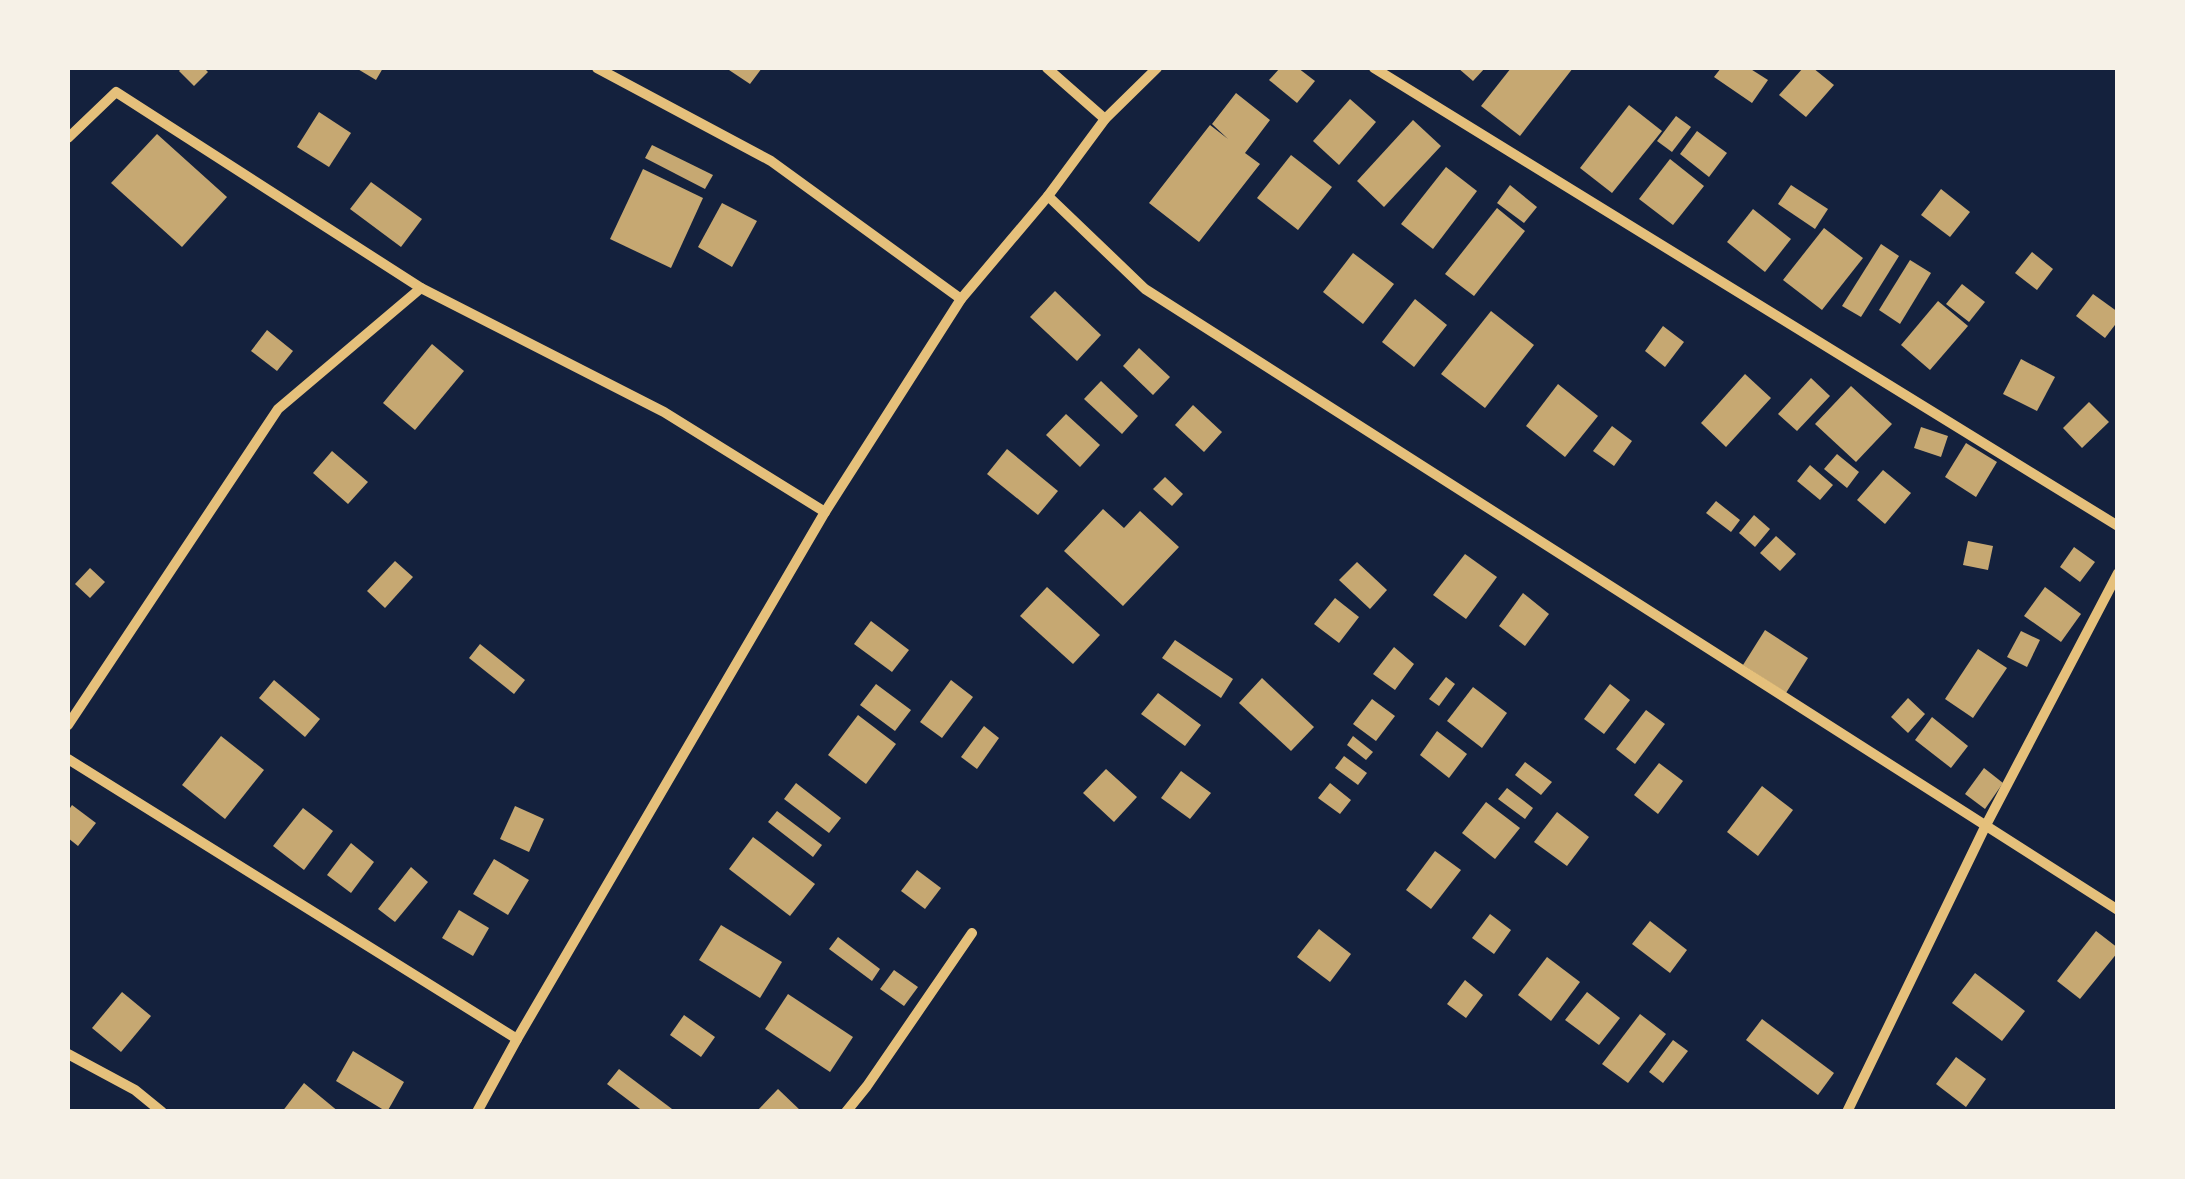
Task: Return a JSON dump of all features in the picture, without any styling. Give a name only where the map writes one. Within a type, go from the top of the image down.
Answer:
[{"type":"street","points":[[598,68],[772,161],[961,298]]},
{"type":"street","points":[[1047,68],[1105,119]]},
{"type":"street","points":[[477,1112],[825,512],[961,298],[1048,196],[1105,119],[1157,68]]},
{"type":"street","points":[[1374,68],[2118,526]]},
{"type":"street","points":[[68,138],[116,92],[421,288],[664,412],[825,512]]},
{"type":"street","points":[[1048,196],[1145,289],[2118,910]]},
{"type":"street","points":[[68,725],[278,408],[421,288]]},
{"type":"street","points":[[1846,1112],[1985,827],[2118,574]]},
{"type":"street","points":[[68,758],[517,1039]]},
{"type":"street","points":[[846,1112],[972,933]]},
{"type":"street","points":[[68,1054],[135,1090],[162,1112]]},
{"type":"building","points":[[204,68],[208,72],[194,86],[179,71]]},
{"type":"building","points":[[356,68],[383,68],[376,80]]},
{"type":"building","points":[[726,68],[762,68],[750,84]]},
{"type":"building","points":[[1280,68],[1298,68],[1315,81],[1297,103],[1269,80]]},
{"type":"building","points":[[1458,68],[1485,68],[1473,81]]},
{"type":"building","points":[[1511,68],[1573,68],[1520,136],[1481,106]]},
{"type":"building","points":[[1721,68],[1749,68],[1768,80],[1752,103],[1714,77]]},
{"type":"building","points":[[1803,68],[1813,68],[1834,85],[1806,117],[1779,95]]},
{"type":"building","points":[[1236,93],[1270,120],[1245,153],[1260,164],[1199,242],[1149,203],[1210,125],[1228,139],[1212,124]]},
{"type":"building","points":[[1350,99],[1376,122],[1339,165],[1313,141]]},
{"type":"building","points":[[1629,105],[1662,131],[1612,193],[1580,168]]},
{"type":"building","points":[[319,112],[351,133],[329,167],[297,147]]},
{"type":"building","points":[[1676,116],[1691,127],[1672,152],[1657,141]]},
{"type":"building","points":[[1413,120],[1441,146],[1384,207],[1357,181]]},
{"type":"building","points":[[1697,131],[1727,153],[1709,177],[1680,154]]},
{"type":"building","points":[[157,134],[227,197],[182,247],[111,183]]},
{"type":"building","points":[[652,145],[713,175],[705,189],[645,158]]},
{"type":"building","points":[[1291,155],[1332,187],[1298,230],[1257,198]]},
{"type":"building","points":[[1670,159],[1704,186],[1673,225],[1639,199]]},
{"type":"building","points":[[1446,167],[1477,191],[1433,249],[1401,224]]},
{"type":"building","points":[[643,169],[703,198],[671,268],[610,239]]},
{"type":"building","points":[[371,182],[422,219],[401,247],[350,209]]},
{"type":"building","points":[[1510,185],[1537,207],[1524,223],[1497,203]]},
{"type":"building","points":[[1791,185],[1828,209],[1815,229],[1778,204]]},
{"type":"building","points":[[1941,189],[1970,212],[1950,237],[1921,215]]},
{"type":"building","points":[[722,203],[757,221],[732,267],[698,247]]},
{"type":"building","points":[[1497,208],[1525,231],[1474,296],[1445,274]]},
{"type":"building","points":[[1753,209],[1791,239],[1765,272],[1727,242]]},
{"type":"building","points":[[1824,228],[1863,258],[1822,310],[1783,280]]},
{"type":"building","points":[[1881,244],[1899,256],[1861,317],[1842,306]]},
{"type":"building","points":[[2032,252],[2053,269],[2037,290],[2015,273]]},
{"type":"building","points":[[1353,253],[1394,284],[1363,324],[1323,292]]},
{"type":"building","points":[[1910,260],[1931,273],[1900,324],[1879,310]]},
{"type":"building","points":[[1962,284],[1985,302],[1969,322],[1946,304]]},
{"type":"building","points":[[1055,291],[1101,335],[1077,361],[1030,317]]},
{"type":"building","points":[[2093,294],[2118,312],[2118,321],[2105,338],[2076,316]]},
{"type":"building","points":[[1415,299],[1447,325],[1414,367],[1382,342]]},
{"type":"building","points":[[1938,301],[1968,326],[1930,370],[1901,345]]},
{"type":"building","points":[[1491,311],[1534,345],[1485,408],[1441,374]]},
{"type":"building","points":[[1663,326],[1684,342],[1665,367],[1645,351]]},
{"type":"building","points":[[267,330],[293,351],[277,371],[251,351]]},
{"type":"building","points":[[432,344],[464,371],[415,430],[383,403]]},
{"type":"building","points":[[1139,348],[1170,377],[1153,395],[1123,366]]},
{"type":"building","points":[[2021,359],[2055,377],[2037,411],[2003,394]]},
{"type":"building","points":[[1745,374],[1771,398],[1726,447],[1701,423]]},
{"type":"building","points":[[1811,378],[1830,396],[1797,431],[1778,414]]},
{"type":"building","points":[[1101,381],[1138,416],[1122,434],[1084,399]]},
{"type":"building","points":[[1558,384],[1598,416],[1565,457],[1526,426]]},
{"type":"building","points":[[1851,386],[1892,424],[1856,462],[1815,424]]},
{"type":"building","points":[[2089,402],[2109,422],[2082,448],[2063,428]]},
{"type":"building","points":[[1193,405],[1222,432],[1204,452],[1175,425]]},
{"type":"building","points":[[1066,414],[1100,445],[1080,467],[1046,435]]},
{"type":"building","points":[[1612,426],[1632,441],[1614,466],[1593,451]]},
{"type":"building","points":[[1921,427],[1948,436],[1941,457],[1914,448]]},
{"type":"building","points":[[1966,443],[1997,462],[1976,497],[1945,477]]},
{"type":"building","points":[[1007,449],[1058,491],[1038,515],[987,474]]},
{"type":"building","points":[[332,451],[368,482],[348,504],[313,473]]},
{"type":"building","points":[[1837,454],[1859,472],[1847,488],[1824,469]]},
{"type":"building","points":[[1810,465],[1833,485],[1820,500],[1797,481]]},
{"type":"building","points":[[1883,470],[1911,493],[1885,524],[1857,500]]},
{"type":"building","points":[[1165,477],[1183,494],[1172,506],[1153,489]]},
{"type":"building","points":[[1716,501],[1740,520],[1731,532],[1706,513]]},
{"type":"building","points":[[1103,509],[1124,528],[1140,511],[1179,547],[1123,606],[1064,551]]},
{"type":"building","points":[[1754,515],[1770,529],[1755,547],[1739,533]]},
{"type":"building","points":[[1776,536],[1796,554],[1780,571],[1760,553]]},
{"type":"building","points":[[1968,541],[1993,546],[1988,570],[1963,565]]},
{"type":"building","points":[[2074,547],[2095,562],[2080,582],[2060,567]]},
{"type":"building","points":[[1465,554],[1497,577],[1466,619],[1433,595]]},
{"type":"building","points":[[395,561],[413,577],[385,608],[367,591]]},
{"type":"building","points":[[1357,562],[1387,590],[1370,609],[1339,580]]},
{"type":"building","points":[[90,568],[105,582],[90,598],[75,584]]},
{"type":"building","points":[[1047,587],[1100,635],[1073,664],[1020,616]]},
{"type":"building","points":[[2045,587],[2081,614],[2061,642],[2024,616]]},
{"type":"building","points":[[1523,593],[1549,614],[1525,646],[1499,626]]},
{"type":"building","points":[[1335,598],[1359,617],[1339,643],[1314,624]]},
{"type":"building","points":[[871,621],[909,650],[892,672],[854,644]]},
{"type":"building","points":[[1765,630],[1808,658],[1786,693],[1743,665]]},
{"type":"building","points":[[2021,631],[2040,640],[2027,667],[2007,657]]},
{"type":"building","points":[[1175,640],[1233,679],[1221,698],[1162,658]]},
{"type":"building","points":[[480,644],[525,680],[514,694],[469,658]]},
{"type":"building","points":[[1394,647],[1414,664],[1395,690],[1373,674]]},
{"type":"building","points":[[1978,649],[2007,668],[1973,718],[1945,699]]},
{"type":"building","points":[[1446,677],[1455,684],[1439,706],[1429,699]]},
{"type":"building","points":[[1262,678],[1314,727],[1291,751],[1239,703]]},
{"type":"building","points":[[274,680],[320,719],[305,737],[259,698]]},
{"type":"building","points":[[951,680],[973,697],[942,738],[920,722]]},
{"type":"building","points":[[876,684],[911,710],[895,731],[860,705]]},
{"type":"building","points":[[1610,684],[1630,700],[1604,734],[1584,719]]},
{"type":"building","points":[[1473,687],[1507,713],[1482,748],[1447,721]]},
{"type":"building","points":[[1158,693],[1201,725],[1185,746],[1141,714]]},
{"type":"building","points":[[1908,698],[1925,714],[1908,733],[1891,717]]},
{"type":"building","points":[[1372,699],[1395,716],[1376,741],[1353,724]]},
{"type":"building","points":[[1646,710],[1665,724],[1635,764],[1616,749]]},
{"type":"building","points":[[858,715],[896,744],[866,784],[828,755]]},
{"type":"building","points":[[1932,717],[1968,746],[1951,768],[1915,740]]},
{"type":"building","points":[[984,726],[999,738],[977,769],[961,757]]},
{"type":"building","points":[[1437,731],[1467,754],[1449,778],[1420,755]]},
{"type":"building","points":[[221,736],[264,770],[225,819],[182,785]]},
{"type":"building","points":[[1353,736],[1373,752],[1366,760],[1347,745]]},
{"type":"building","points":[[1344,756],[1367,773],[1358,785],[1335,768]]},
{"type":"building","points":[[1525,762],[1552,782],[1541,795],[1515,775]]},
{"type":"building","points":[[1659,763],[1683,781],[1658,814],[1634,795]]},
{"type":"building","points":[[1984,768],[2003,783],[1985,809],[1965,794]]},
{"type":"building","points":[[1106,769],[1137,797],[1114,822],[1083,793]]},
{"type":"building","points":[[1181,771],[1211,793],[1190,819],[1161,798]]},
{"type":"building","points":[[796,783],[841,818],[829,833],[784,799]]},
{"type":"building","points":[[1330,783],[1351,800],[1340,814],[1318,798]]},
{"type":"building","points":[[1762,786],[1793,810],[1758,856],[1727,832]]},
{"type":"building","points":[[1507,788],[1533,808],[1525,819],[1498,799]]},
{"type":"building","points":[[1486,802],[1520,828],[1495,859],[1462,833]]},
{"type":"building","points":[[72,805],[96,823],[78,846],[68,838],[68,811]]},
{"type":"building","points":[[515,806],[544,819],[529,852],[500,839]]},
{"type":"building","points":[[303,808],[333,831],[304,870],[273,846]]},
{"type":"building","points":[[777,811],[822,845],[813,857],[768,822]]},
{"type":"building","points":[[1557,812],[1589,837],[1567,866],[1534,842]]},
{"type":"building","points":[[753,837],[815,884],[790,916],[729,869]]},
{"type":"building","points":[[351,843],[374,862],[351,893],[327,875]]},
{"type":"building","points":[[1435,851],[1461,870],[1431,909],[1406,890]]},
{"type":"building","points":[[494,859],[529,880],[508,915],[473,894]]},
{"type":"building","points":[[411,867],[428,882],[395,922],[378,909]]},
{"type":"building","points":[[917,870],[941,888],[925,909],[901,891]]},
{"type":"building","points":[[459,910],[489,928],[473,956],[442,938]]},
{"type":"building","points":[[1490,914],[1511,930],[1494,954],[1472,938]]},
{"type":"building","points":[[1650,921],[1687,950],[1670,973],[1632,944]]},
{"type":"building","points":[[721,925],[782,962],[760,998],[699,960]]},
{"type":"building","points":[[1319,929],[1351,954],[1330,982],[1297,957]]},
{"type":"building","points":[[2096,931],[2118,952],[2080,999],[2057,981]]},
{"type":"building","points":[[838,937],[880,969],[872,981],[829,949]]},
{"type":"building","points":[[1547,957],[1580,982],[1551,1021],[1518,995]]},
{"type":"building","points":[[894,970],[918,987],[904,1006],[880,989]]},
{"type":"building","points":[[1975,973],[2025,1011],[2002,1041],[1952,1003]]},
{"type":"building","points":[[1465,980],[1483,995],[1466,1018],[1447,1004]]},
{"type":"building","points":[[122,992],[151,1016],[121,1052],[92,1028]]},
{"type":"building","points":[[1587,992],[1620,1018],[1599,1045],[1565,1020]]},
{"type":"building","points":[[788,994],[853,1037],[830,1072],[765,1029]]},
{"type":"building","points":[[1640,1014],[1666,1034],[1628,1083],[1602,1064]]},
{"type":"building","points":[[684,1015],[715,1037],[701,1057],[670,1035]]},
{"type":"building","points":[[1762,1019],[1834,1073],[1818,1095],[1746,1040]]},
{"type":"building","points":[[1673,1040],[1688,1051],[1663,1083],[1649,1072]]},
{"type":"building","points":[[353,1051],[404,1082],[387,1112],[336,1081]]},
{"type":"building","points":[[1956,1057],[1986,1079],[1966,1107],[1936,1084]]},
{"type":"building","points":[[619,1069],[676,1112],[644,1112],[607,1084]]},
{"type":"building","points":[[304,1083],[339,1112],[282,1112]]},
{"type":"building","points":[[778,1089],[802,1112],[756,1112]]}]
